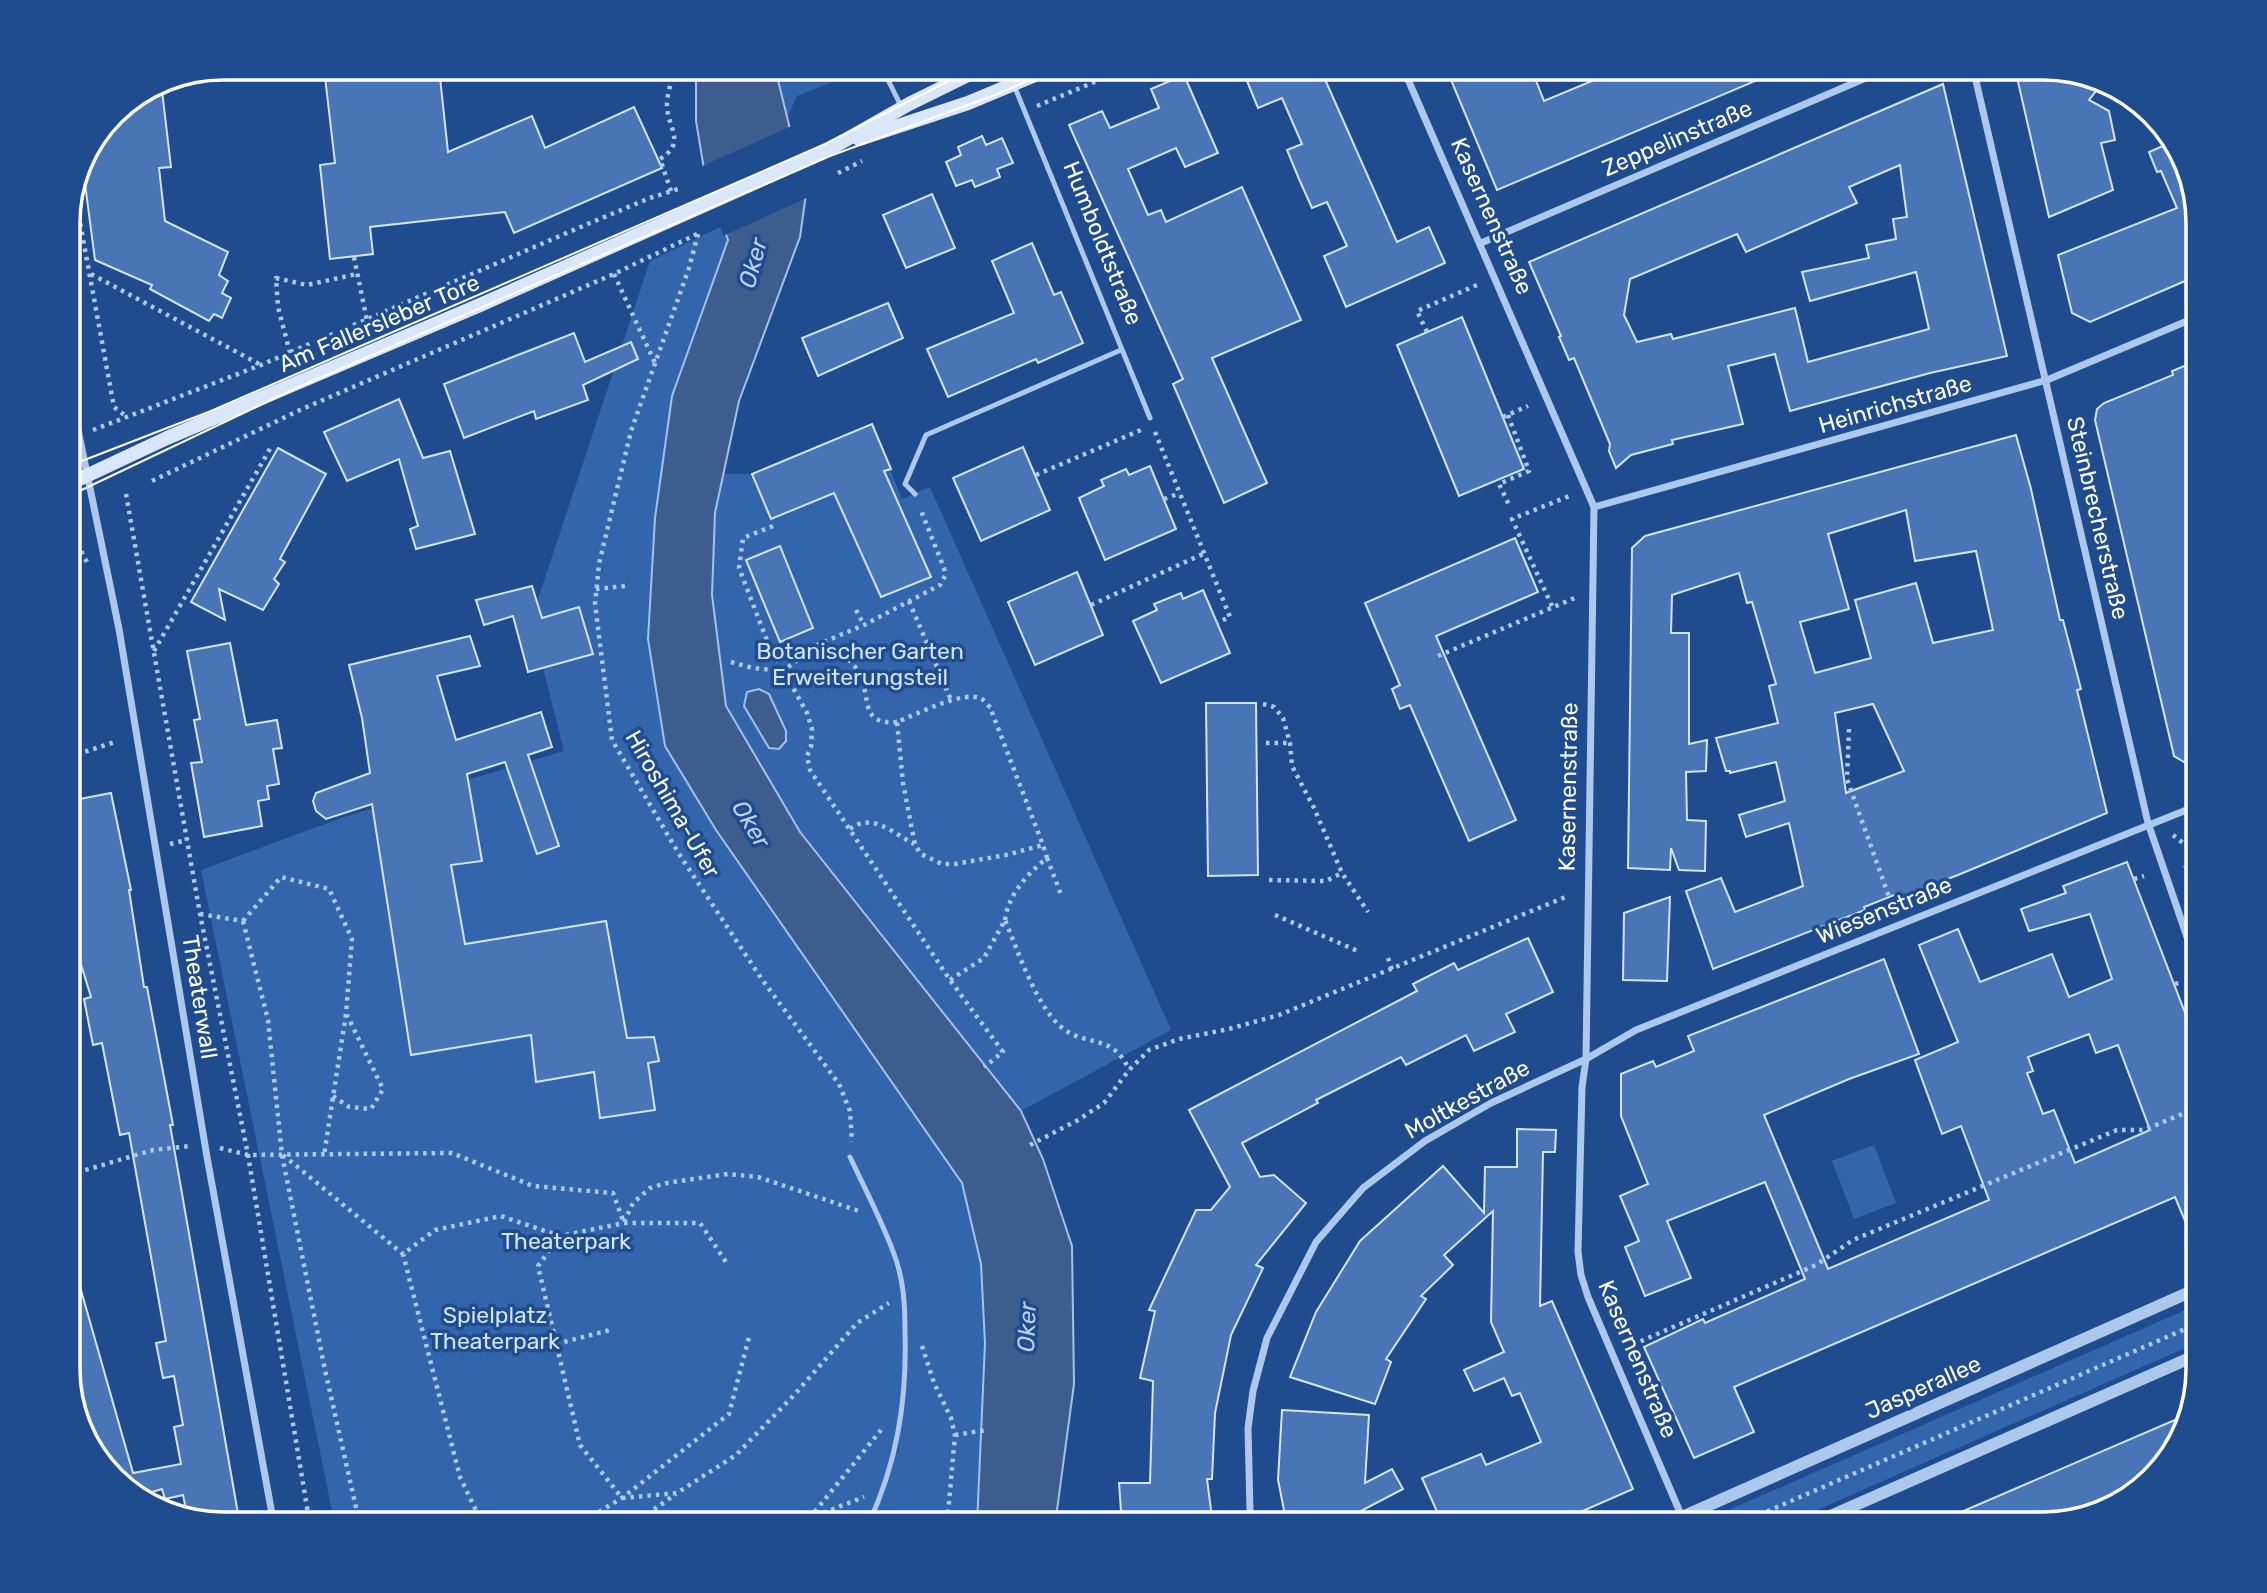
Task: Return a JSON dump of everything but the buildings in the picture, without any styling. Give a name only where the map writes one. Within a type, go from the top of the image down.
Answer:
[{"type":"main road","points":[[828,150],[958,80]]},
{"type":"main road","points":[[828,150],[940,113],[1024,80]]},
{"type":"main road","name":"Am Fallersleber Tore","points":[[81,478],[828,150]]},
{"type":"street","name":"Kasernenstraße","points":[[1408,80],[1594,507],[1586,1059],[1582,1087],[1578,1252],[1586,1290],[1680,1512]]},
{"type":"street","name":"Zeppelinstraße","points":[[1481,243],[1861,80]]},
{"type":"street","name":"Steinbrecherstraße","points":[[1976,80],[2148,823],[2186,934]]},
{"type":"street","name":"Heinrichstraße","points":[[1594,507],[2047,380],[2186,321]]},
{"type":"street","name":"Theaterwall","points":[[81,449],[118,629],[205,1144],[272,1512]]},
{"type":"street","name":"Wiesenstraße","points":[[1586,1059],[1636,1030],[2186,810]]},
{"type":"street","name":"Moltkestraße","points":[[1252,1512],[1248,1428],[1253,1391],[1267,1338],[1316,1242],[1363,1188],[1425,1141],[1491,1103],[1586,1059]]},
{"type":"street","name":"Jasperallee","points":[[1704,1512],[2186,1294]]},
{"type":"street","points":[[1840,1512],[2186,1360]]},
{"type":"lane","points":[[888,80],[902,108]]},
{"type":"lane","name":"Humboldtstraße","points":[[1011,80],[1150,418]]},
{"type":"lane","points":[[915,494],[905,484],[926,435],[1121,350]]},
{"type":"lane","points":[[850,1157],[895,1255],[904,1295],[905,1399],[884,1489],[874,1512]]},
{"type":"path","points":[[671,191],[660,159],[671,151],[675,142],[667,103],[673,80]]},
{"type":"path","points":[[81,435],[261,365],[590,223],[678,189]]},
{"type":"path","points":[[81,227],[114,407],[128,417]]},
{"type":"path","name":"Hiroshima-Ufer","points":[[614,274],[698,234],[689,268],[631,431],[598,564],[595,604],[612,740],[694,877],[761,978],[839,1084],[850,1111],[853,1135],[850,1157]]},
{"type":"path","points":[[354,257],[367,321]]},
{"type":"path","points":[[90,274],[261,365]]},
{"type":"path","points":[[290,352],[278,307],[276,278],[307,285],[357,274]]},
{"type":"path","points":[[152,481],[300,410],[614,274],[655,364]]},
{"type":"path","points":[[1427,332],[1417,311],[1477,285]]},
{"type":"path","points":[[1510,507],[1499,484],[1529,471],[1505,416],[1528,406]]},
{"type":"path","points":[[1035,475],[1152,424],[1230,617],[1216,623]]},
{"type":"path","points":[[154,652],[271,447]]},
{"type":"path","points":[[1552,606],[1512,519],[1587,489]]},
{"type":"path","points":[[1164,499],[1180,493]]},
{"type":"path","points":[[126,494],[200,914],[248,1155],[308,1512]]},
{"type":"path","points":[[731,662],[753,668],[783,671],[819,644],[864,625],[940,585],[945,576],[944,568],[915,494]]},
{"type":"path","points":[[773,526],[743,538],[739,568],[768,643],[807,713],[812,729],[811,747],[807,756],[810,770],[950,980],[1003,1052],[984,1067]]},
{"type":"path","points":[[1091,605],[1205,553]]},
{"type":"path","points":[[596,589],[625,586]]},
{"type":"path","points":[[1438,656],[1575,597]]},
{"type":"path","points":[[909,601],[951,701]]},
{"type":"path","points":[[856,610],[864,625]]},
{"type":"path","points":[[819,644],[834,648],[859,673],[870,714],[883,723],[897,722],[969,696],[983,699],[990,707],[1062,897]]},
{"type":"path","points":[[1263,704],[1274,707],[1283,718],[1290,743],[1292,766],[1314,808],[1342,873],[1368,912]]},
{"type":"path","points":[[897,722],[903,783],[915,845],[921,854],[942,864],[956,864],[1043,845]]},
{"type":"path","points":[[1849,729],[1847,779],[1899,925]]},
{"type":"path","points":[[81,753],[115,742]]},
{"type":"path","points":[[1266,743],[1290,743]]},
{"type":"path","points":[[850,829],[859,822],[868,821],[881,825],[915,845]]},
{"type":"path","points":[[2173,835],[2186,846]]},
{"type":"path","points":[[950,980],[984,958],[1005,920],[1009,903],[1035,867],[1047,858]]},
{"type":"path","points":[[1269,880],[1326,881],[1342,873]]},
{"type":"path","points":[[2134,879],[2144,876]]},
{"type":"path","points":[[243,921],[281,877],[329,889],[352,939],[346,1014],[324,1155]]},
{"type":"path","points":[[1030,1145],[1104,1103],[1129,1070],[1149,1050],[1279,1015],[1568,896]]},
{"type":"path","points":[[200,914],[243,921]]},
{"type":"path","points":[[1275,915],[1360,952]]},
{"type":"path","points":[[1005,920],[1035,990],[1058,1024],[1069,1033],[1112,1046],[1124,1057],[1129,1070]]},
{"type":"path","points":[[243,921],[268,1020],[282,1155],[325,1370],[357,1512]]},
{"type":"path","points":[[1388,958],[1392,970]]},
{"type":"path","points":[[2175,985],[2183,982]]},
{"type":"path","points":[[333,1096],[349,1107],[371,1109],[383,1089],[346,1014]]},
{"type":"path","points":[[1612,1353],[1816,1265],[1853,1240],[2117,1130],[2144,1130],[2186,1112]]},
{"type":"path","points":[[81,1171],[153,1150],[205,1144],[248,1155],[452,1153],[533,1186],[613,1193],[624,1223]]},
{"type":"path","points":[[282,1155],[403,1254],[460,1477],[477,1512]]},
{"type":"path","points":[[624,1223],[633,1203],[650,1188],[728,1174],[758,1177],[835,1203]]},
{"type":"path","points":[[403,1254],[435,1230],[500,1216],[560,1236],[624,1223],[700,1223],[726,1262]]},
{"type":"path","points":[[560,1236],[538,1266],[556,1344],[580,1445],[622,1498]]},
{"type":"path","points":[[650,1512],[736,1455],[795,1394],[857,1323],[892,1301]]},
{"type":"path","points":[[1766,1512],[2186,1328]]},
{"type":"path","points":[[556,1344],[610,1330]]},
{"type":"path","points":[[599,1512],[622,1498],[729,1414],[749,1337]]},
{"type":"path","points":[[922,1345],[955,1435],[948,1512]]},
{"type":"path","points":[[815,1512],[882,1429]]},
{"type":"path","points":[[955,1435],[987,1430]]},
{"type":"path","points":[[826,1512],[884,1489]]},
{"type":"path","points":[[622,1498],[677,1493]]},
{"type":"green space","points":[[778,80],[837,80],[797,96],[786,120]]},
{"type":"green space","name":"Theaterpark","points":[[724,225],[728,240],[672,396],[655,518],[648,639],[665,746],[716,830],[962,1183],[981,1264],[985,1343],[979,1512],[332,1512],[201,870],[341,818],[564,751],[531,620],[650,261]]},
{"type":"green space","name":"Botanischer Garten Erweiterungsteil","points":[[872,424],[902,499],[930,487],[1171,1030],[1021,1111],[800,832],[726,706],[712,595],[715,513],[724,474],[752,474]]},
{"type":"green space","points":[[1874,1145],[1896,1203],[1854,1219],[1832,1161]]},
{"type":"green space","points":[[2186,1310],[2186,1348],[1813,1512],[1724,1512]]},
{"type":"water","name":"Oker","points":[[696,80],[778,80],[806,194],[800,237],[739,401],[715,513],[712,595],[726,706],[800,832],[1021,1111],[1043,1159],[1072,1246],[1074,1384],[1057,1512],[978,1512],[985,1343],[981,1264],[962,1183],[716,830],[665,746],[648,639],[655,518],[672,396],[728,240],[705,175],[696,121]]},
{"type":"water","points":[[759,689],[769,694],[786,731],[786,741],[779,749],[769,748],[744,706],[747,692]]},
{"type":"pier","points":[[792,126],[809,197],[723,236],[700,167]]},
{"type":"tram line","points":[[81,461],[211,411],[825,144],[950,80]]},
{"type":"tram line","points":[[81,490],[292,390],[830,156],[1030,80]]},
{"type":"park label","name":"Spielplatz Theaterpark","points":[[495,1328]]}]
